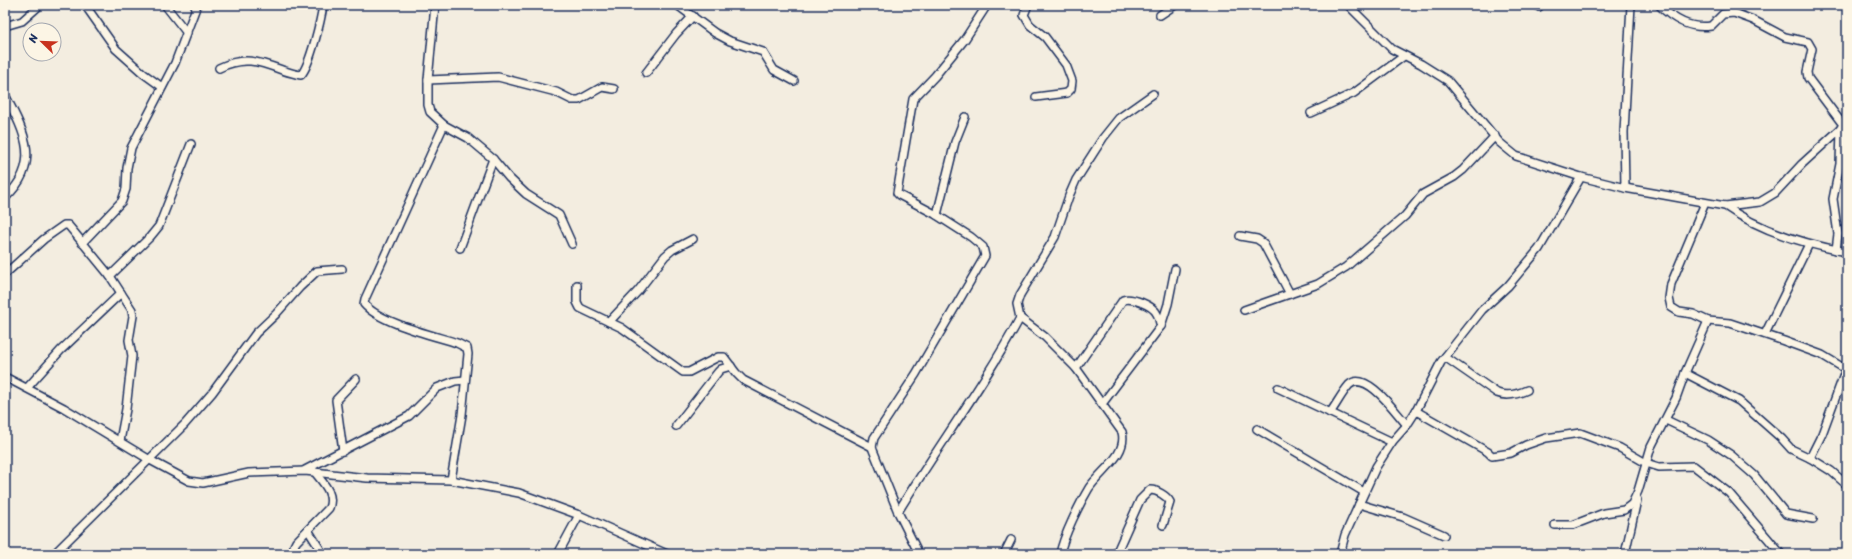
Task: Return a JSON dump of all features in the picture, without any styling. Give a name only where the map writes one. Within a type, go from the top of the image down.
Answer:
[{"type":"street","points":[[5,26],[22,21],[40,5]]},
{"type":"street","points":[[85,5],[116,48],[144,74],[162,87]]},
{"type":"street","points":[[166,5],[187,33]]},
{"type":"street","points":[[82,243],[122,201],[126,189],[132,148],[175,63],[197,5]]},
{"type":"street","points":[[219,68],[229,63],[242,60],[260,62],[300,75],[304,71],[312,48],[323,5]]},
{"type":"street","points":[[435,5],[428,80],[428,106],[430,112],[444,125],[468,138],[493,159],[508,178],[526,194],[559,215],[572,244]]},
{"type":"street","points":[[676,5],[703,25],[730,41],[763,52],[774,70],[794,81]]},
{"type":"street","points":[[919,554],[898,512],[872,446],[874,438],[916,374],[985,256],[983,247],[971,237],[897,192],[913,99],[961,45],[987,5]]},
{"type":"street","points":[[1028,5],[1024,15],[1027,22],[1050,44],[1066,65],[1072,81],[1071,89],[1067,93],[1036,97]]},
{"type":"street","points":[[1160,15],[1175,5]]},
{"type":"street","points":[[1348,5],[1392,49],[1421,64],[1448,81],[1503,145],[1520,158],[1581,178],[1705,203],[1725,206],[1752,204],[1766,199],[1775,193],[1802,164],[1844,126]]},
{"type":"street","points":[[1625,188],[1624,132],[1631,5]]},
{"type":"street","points":[[1659,5],[1676,20],[1684,24],[1711,26],[1723,14],[1730,13],[1754,20],[1785,37],[1808,42],[1812,49],[1807,72],[1808,78],[1844,126],[1844,165],[1834,199],[1838,234],[1836,250]]},
{"type":"street","points":[[646,73],[692,16]]},
{"type":"street","points":[[1311,113],[1327,107],[1354,93],[1404,56]]},
{"type":"street","points":[[428,80],[498,77],[556,92],[572,100],[579,100],[602,87],[614,89]]},
{"type":"street","points":[[1060,554],[1064,541],[1089,488],[1112,461],[1123,444],[1122,432],[1076,368],[1045,337],[1020,318],[1017,304],[1020,295],[1055,238],[1076,180],[1103,138],[1119,118],[1152,94]]},
{"type":"street","points":[[5,95],[26,136],[28,148],[27,162],[24,171],[19,181],[5,198]]},
{"type":"street","points":[[937,215],[955,142],[965,117]]},
{"type":"street","points":[[444,125],[364,304],[387,320],[456,343],[466,348],[468,354],[462,416],[451,480]]},
{"type":"street","points":[[1244,310],[1318,284],[1346,267],[1405,216],[1423,194],[1454,177],[1463,170],[1495,136]]},
{"type":"street","points":[[110,276],[150,237],[159,226],[191,144]]},
{"type":"street","points":[[460,248],[493,159]]},
{"type":"street","points":[[1340,554],[1345,535],[1376,467],[1392,442],[1407,425],[1416,411],[1445,356],[1482,310],[1508,286],[1536,253],[1581,178]]},
{"type":"street","points":[[1705,203],[1672,284],[1669,304],[1674,309],[1693,314],[1708,321],[1730,323],[1822,355],[1847,370],[1822,434],[1810,458]]},
{"type":"street","points":[[1725,206],[1739,216],[1760,226],[1809,244],[1847,252]]},
{"type":"street","points":[[5,274],[44,239],[64,224],[68,225],[110,276],[132,310],[134,316],[129,332],[132,356],[120,441]]},
{"type":"street","points":[[1240,236],[1257,239],[1263,242],[1290,294]]},
{"type":"street","points":[[609,322],[638,291],[665,256],[672,250],[694,239]]},
{"type":"street","points":[[1765,334],[1809,244]]},
{"type":"street","points":[[56,554],[185,424],[212,394],[256,333],[276,314],[305,281],[317,271],[342,269]]},
{"type":"street","points":[[1102,404],[1161,326],[1168,304],[1175,269]]},
{"type":"street","points":[[576,285],[577,302],[580,308],[622,328],[683,372],[689,372],[721,356],[727,360],[736,373],[752,385],[872,446]]},
{"type":"street","points":[[27,388],[61,350],[121,293]]},
{"type":"street","points":[[1076,368],[1123,300],[1130,299],[1152,307],[1157,314],[1161,326]]},
{"type":"street","points":[[898,512],[939,446],[975,393],[1020,318]]},
{"type":"street","points":[[1625,554],[1638,492],[1651,446],[1666,420],[1708,321]]},
{"type":"street","points":[[1445,356],[1497,394],[1519,394],[1528,390]]},
{"type":"street","points":[[676,426],[718,372],[721,369],[731,366]]},
{"type":"street","points":[[1685,373],[1739,402],[1782,439],[1791,449],[1810,458],[1831,471],[1847,485]]},
{"type":"street","points":[[5,377],[27,388],[120,441],[150,460],[189,481],[203,483],[249,473],[305,471],[367,478],[451,480],[519,492],[579,515],[667,554]]},
{"type":"street","points":[[343,451],[336,400],[356,379]]},
{"type":"street","points":[[305,471],[409,416],[438,388],[455,381],[465,380]]},
{"type":"street","points":[[1330,413],[1349,385],[1355,382],[1364,382],[1372,386],[1407,425]]},
{"type":"street","points":[[1278,388],[1392,442]]},
{"type":"street","points":[[1416,411],[1488,452],[1492,456],[1511,453],[1526,444],[1546,438],[1580,433],[1620,448],[1646,463],[1663,468],[1691,466],[1703,472],[1729,494],[1781,554]]},
{"type":"street","points":[[1666,420],[1708,440],[1731,455],[1754,475],[1786,514],[1813,519]]},
{"type":"street","points":[[1257,429],[1364,492]]},
{"type":"street","points":[[296,554],[294,546],[296,542],[330,508],[332,501],[331,494],[314,471]]},
{"type":"street","points":[[1116,554],[1140,500],[1150,490],[1154,490],[1170,502],[1163,525]]},
{"type":"street","points":[[1555,525],[1573,525],[1604,513],[1624,510],[1632,504],[1638,492]]},
{"type":"street","points":[[1360,504],[1403,517],[1444,535]]},
{"type":"street","points":[[558,554],[579,515]]},
{"type":"street","points":[[308,530],[324,554]]},
{"type":"street","points":[[1004,554],[1011,540]]}]
